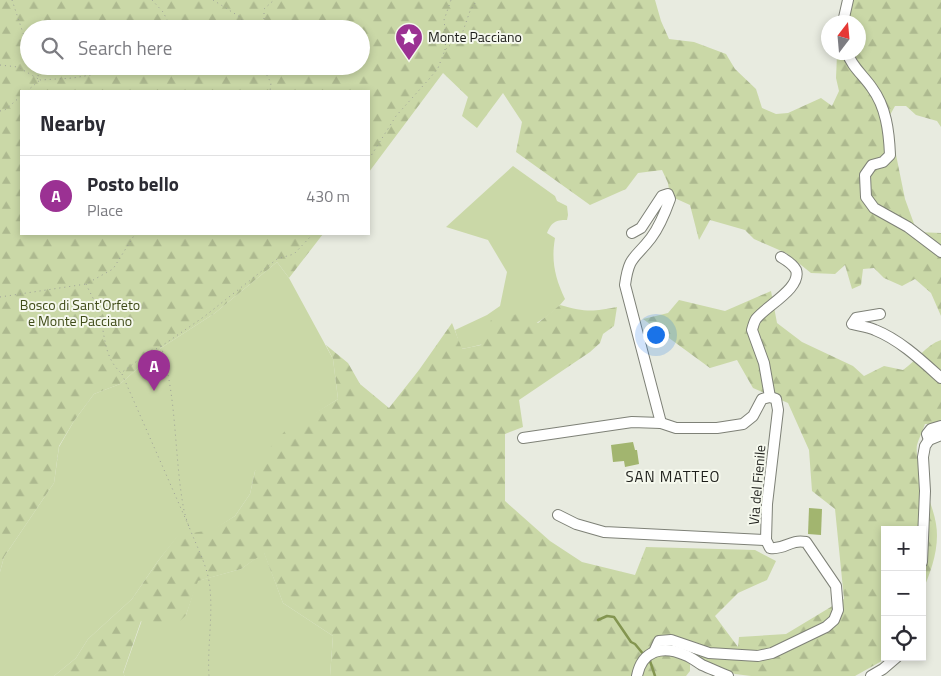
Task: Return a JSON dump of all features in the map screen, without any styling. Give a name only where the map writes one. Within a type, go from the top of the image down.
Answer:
[{"type":"street","points":[[845,15],[848,0]]},
{"type":"street","points":[[851,60],[884,108],[889,139],[890,155],[883,162],[872,165],[865,175],[866,197],[874,208],[908,227],[941,252]]},
{"type":"street","points":[[632,233],[641,228],[662,196],[668,194],[670,199],[663,219],[650,240],[627,266],[625,284],[661,423]]},
{"type":"street","name":"Via del Fienile","points":[[654,652],[659,641],[671,640],[709,653],[758,656],[772,653],[826,627],[834,620],[838,610],[836,586],[806,542],[796,540],[778,549],[770,548],[766,540],[767,504],[778,410],[776,400],[770,397],[764,363],[752,330],[756,320],[792,288],[796,279],[796,270],[781,257]]},
{"type":"street","points":[[880,314],[856,318],[852,324],[875,330],[894,341],[916,356],[941,378]]},
{"type":"street","points":[[523,438],[632,422],[661,423],[676,428],[717,428],[743,424],[753,416],[762,400],[770,397]]},
{"type":"street","points":[[929,440],[928,434],[930,429],[941,426]]},
{"type":"street","points":[[924,526],[925,491],[923,457],[925,446],[929,440],[941,435]]},
{"type":"street","points":[[558,515],[576,524],[604,532],[766,540]]},
{"type":"street","points":[[637,676],[639,667],[648,654],[661,649],[684,654],[728,676]]},
{"type":"street","points":[[870,676],[895,661]]},
{"type":"path","points":[[12,0],[20,24]]},
{"type":"path","points":[[152,0],[167,20]]},
{"type":"path","points":[[213,0],[242,20]]},
{"type":"path","points":[[264,20],[264,9],[274,0]]},
{"type":"path","points":[[370,157],[396,116],[438,68],[445,50],[444,20],[451,0]]},
{"type":"path","points":[[445,50],[462,34],[470,11],[477,0]]},
{"type":"path","points":[[0,65],[20,68]]},
{"type":"path","points":[[32,75],[40,80],[90,75]]},
{"type":"path","points":[[38,75],[40,80]]},
{"type":"path","points":[[267,75],[271,83],[270,90]]},
{"type":"path","points":[[28,90],[40,80]]},
{"type":"path","points":[[0,111],[5,110],[20,97]]},
{"type":"path","points":[[0,297],[86,284],[113,269],[134,235]]},
{"type":"path","points":[[121,374],[153,349],[205,316],[276,260],[294,254],[312,235]]},
{"type":"path","points":[[86,284],[98,308],[108,356],[121,374],[190,529]]},
{"type":"path","points":[[160,346],[167,367],[183,506],[209,581],[209,676]]},
{"type":"green space","name":"Bosco di Sant'Orfeto e Monte Pacciano","points":[[0,0],[655,0],[669,39],[694,42],[726,54],[735,69],[756,89],[762,108],[776,114],[788,113],[821,98],[832,106],[839,91],[836,78],[837,60],[866,60],[866,15],[850,15],[851,0],[941,0],[941,127],[937,121],[916,115],[906,106],[895,106],[890,115],[905,199],[917,232],[941,233],[941,316],[931,293],[915,279],[902,286],[884,278],[874,268],[863,269],[861,285],[852,289],[845,265],[835,274],[811,273],[786,253],[754,239],[745,230],[710,220],[699,240],[690,205],[670,196],[668,183],[662,170],[638,173],[626,189],[590,205],[516,152],[522,122],[503,93],[477,128],[462,116],[468,97],[443,73],[370,171],[370,90],[20,90],[20,235],[322,235],[289,278],[277,262],[215,313],[161,348],[120,384],[94,394],[74,421],[59,446],[54,483],[4,557],[0,572]]},
{"type":"green space","points":[[513,166],[555,196],[557,201],[567,206],[567,220],[554,222],[547,233],[555,238],[553,254],[555,269],[565,299],[545,318],[532,326],[489,343],[461,349],[455,330],[487,315],[500,306],[507,272],[488,240],[446,227]]},
{"type":"green space","points":[[277,262],[289,278],[333,359],[338,399],[316,413],[255,471],[250,494],[235,516],[212,531],[178,536],[132,599],[88,639],[76,658],[54,676],[0,676],[0,572],[4,557],[54,483],[59,447],[74,421],[94,394],[120,384],[161,348],[215,313]]},
{"type":"green space","points":[[771,291],[777,323],[802,342],[853,366],[864,376],[884,366],[903,370],[926,349],[941,340],[941,432],[934,424],[925,424],[917,445],[918,462],[936,524],[937,542],[934,559],[926,583],[926,526],[881,526],[882,661],[855,676],[751,676],[735,674],[690,654],[690,671],[686,676],[330,676],[333,636],[283,603],[264,553],[241,569],[198,581],[186,615],[176,625],[154,630],[141,621],[123,673],[125,676],[54,676],[76,658],[88,639],[132,599],[178,535],[212,530],[235,516],[250,494],[255,471],[267,451],[285,431],[338,399],[333,359],[326,345],[348,363],[360,384],[389,408],[452,323],[462,349],[481,345],[491,320],[521,313],[538,323],[560,305],[588,310],[617,307],[614,326],[603,334],[600,343],[590,352],[519,400],[523,427],[505,434],[505,501],[550,541],[582,562],[635,575],[646,547],[755,550],[776,561],[767,580],[738,593],[715,616],[738,647],[739,637],[786,634],[844,599],[835,509],[812,491],[809,450],[788,403],[753,388],[737,360],[710,368],[643,319],[668,313],[679,300],[725,311]]},
{"type":"green space","points":[[264,552],[283,603],[333,636],[330,676],[125,676],[123,674],[142,620],[186,615],[197,581],[241,569]]},
{"type":"building","points":[[633,442],[635,450],[637,450],[639,464],[625,467],[624,461],[613,462],[611,445]]},
{"type":"building","points":[[809,508],[822,509],[821,535],[808,534]]},
{"type":"waterway","points":[[598,620],[607,616],[614,617],[631,642],[644,655]]},
{"type":"waterway","points":[[650,661],[655,676]]},
{"type":"place","name":"Monte Pacciano","points":[[409,61]]},
{"type":"place","name":"Posto bello","points":[[154,391]]},
{"type":"district","name":"SAN MATTEO","points":[[673,477]]}]
